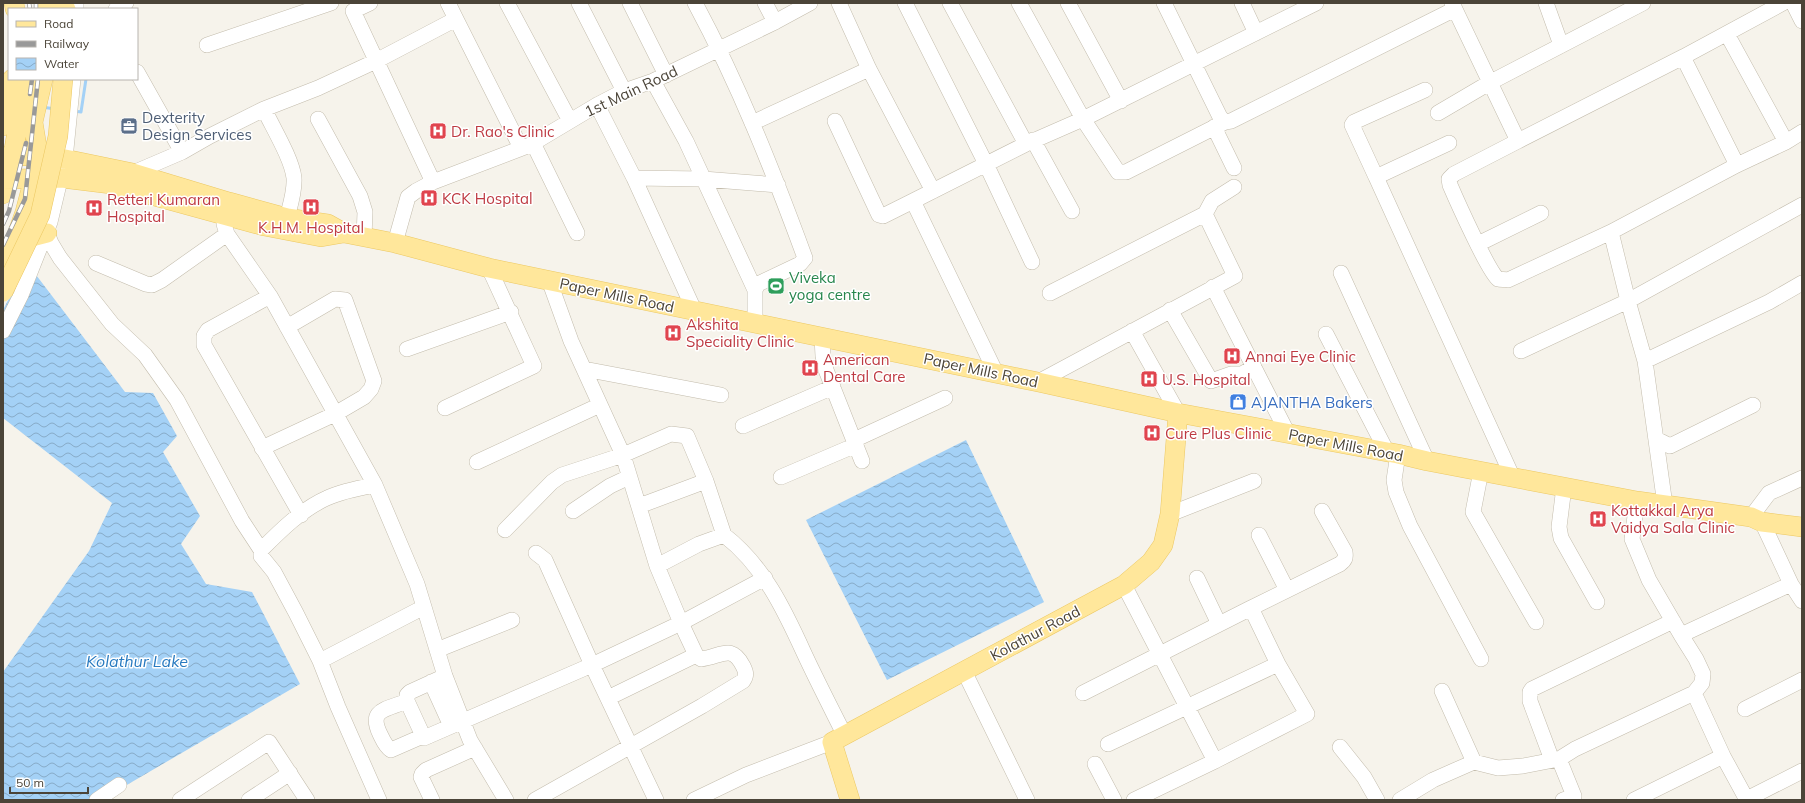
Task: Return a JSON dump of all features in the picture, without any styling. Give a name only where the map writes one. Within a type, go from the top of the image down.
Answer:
[{"type":"main road","points":[[12,80],[5,184],[35,179],[62,178],[111,184],[227,225],[264,226],[321,237],[344,233]]},
{"type":"main road","points":[[8,129],[26,80]]},
{"type":"main road","points":[[3,274],[16,241],[35,179],[39,158],[33,122],[43,80]]},
{"type":"main road","points":[[3,292],[40,214],[58,136],[63,80]]},
{"type":"main road","name":"Paper Mills Road","points":[[8,156],[66,159],[133,173],[287,218],[328,224],[344,233],[395,242],[490,268],[695,312],[996,373],[1178,413],[1637,501],[1802,527]]},
{"type":"main road","points":[[16,241],[47,233]]},
{"type":"main road","name":"Kolathur Road","points":[[838,739],[1124,585],[1151,562],[1163,545],[1170,514],[1178,413]]},
{"type":"main road","points":[[838,739],[850,800]]},
{"type":"street","points":[[208,45],[330,3]]},
{"type":"street","points":[[370,3],[352,7],[433,182]]},
{"type":"street","points":[[448,3],[577,233]]},
{"type":"street","points":[[507,3],[570,121]]},
{"type":"street","points":[[579,3],[624,91]]},
{"type":"street","points":[[630,3],[686,141],[754,290],[755,323]]},
{"type":"street","points":[[695,3],[720,49],[752,123],[778,185],[805,258],[800,264],[758,284],[754,290]]},
{"type":"street","points":[[766,3],[775,22]]},
{"type":"street","name":"1st Main Road","points":[[395,242],[408,197],[433,182],[527,146],[624,91],[660,78],[775,22],[810,3]]},
{"type":"street","points":[[839,3],[869,69],[933,192]]},
{"type":"street","points":[[905,3],[986,164],[1032,262]]},
{"type":"street","points":[[950,3],[1030,142],[1072,211]]},
{"type":"street","points":[[1019,3],[1083,119],[1118,172],[1126,172],[1220,125],[1231,121],[1453,6],[1489,83],[1518,140]]},
{"type":"street","points":[[1068,3],[1121,101]]},
{"type":"street","points":[[1164,3],[1220,118],[1220,125],[1234,168]]},
{"type":"street","points":[[1242,3],[1256,33]]},
{"type":"street","points":[[835,121],[879,215],[883,216],[1030,142],[1121,101],[1316,3]]},
{"type":"street","points":[[1546,3],[1561,45]]},
{"type":"street","points":[[1438,113],[1489,83],[1643,3]]},
{"type":"street","points":[[1783,3],[1683,58],[1518,140],[1454,174],[1449,179],[1450,185],[1493,273],[1498,279],[1508,280],[1611,232],[1737,165],[1786,142],[1802,132]]},
{"type":"street","points":[[1793,3],[1802,21]]},
{"type":"street","points":[[133,173],[182,152],[210,136],[264,110],[376,61],[456,19]]},
{"type":"street","points":[[1727,34],[1786,142]]},
{"type":"street","points":[[1683,58],[1737,165]]},
{"type":"street","points":[[752,123],[869,69]]},
{"type":"street","points":[[138,74],[182,152]]},
{"type":"street","points":[[3,331],[47,233],[66,159],[73,80]]},
{"type":"street","points":[[1425,90],[1352,124],[1513,478]]},
{"type":"street","points":[[597,105],[634,178],[695,312]]},
{"type":"street","points":[[264,110],[290,164],[294,178],[293,195],[287,218]]},
{"type":"street","points":[[318,119],[360,196],[365,212],[364,237]]},
{"type":"street","points":[[1376,177],[1449,142]]},
{"type":"street","points":[[634,178],[703,179],[778,185]]},
{"type":"street","points":[[1050,293],[1205,214],[1212,201],[1234,187]]},
{"type":"street","points":[[913,201],[996,373]]},
{"type":"street","points":[[1521,351],[1628,301],[1802,205]]},
{"type":"street","points":[[1478,244],[1541,213]]},
{"type":"street","points":[[1038,382],[1212,287],[1235,276],[1205,214]]},
{"type":"street","points":[[96,263],[146,284],[152,285],[162,280],[227,225],[270,296],[375,484],[417,584],[445,676],[443,703]]},
{"type":"street","points":[[1611,232],[1645,361],[1665,505]]},
{"type":"street","points":[[47,233],[60,258],[112,324],[145,355],[177,400],[242,521],[261,550],[261,556],[278,579],[320,661],[338,707],[379,800]]},
{"type":"street","points":[[445,408],[534,366],[490,268]]},
{"type":"street","points":[[1341,273],[1427,461]]},
{"type":"street","points":[[535,800],[702,706],[743,681],[746,676],[738,656],[730,652],[702,659],[696,655],[657,566],[623,455],[571,341],[549,280]]},
{"type":"street","points":[[1645,361],[1769,302],[1802,283]]},
{"type":"street","points":[[1212,287],[1288,434]]},
{"type":"street","points":[[270,296],[208,330],[204,336],[204,345],[301,515]]},
{"type":"street","points":[[262,448],[335,414],[364,397],[371,389],[374,381],[345,300],[335,299],[287,327]]},
{"type":"street","points":[[1170,310],[1211,381],[1231,374],[1242,374],[1254,367]]},
{"type":"street","points":[[407,349],[511,312]]},
{"type":"street","points":[[1132,331],[1178,413]]},
{"type":"street","points":[[1326,334],[1393,453],[1396,492],[1410,526],[1481,659]]},
{"type":"street","points":[[822,337],[823,356],[833,387],[862,461]]},
{"type":"street","points":[[584,369],[721,395]]},
{"type":"street","points":[[743,426],[833,387]]},
{"type":"street","points":[[781,477],[946,398]]},
{"type":"street","points":[[477,462],[600,404]]},
{"type":"street","points":[[1656,439],[1670,446],[1753,405]]},
{"type":"street","points":[[505,530],[557,478],[623,455],[671,434],[687,436],[706,481],[724,535],[738,546],[765,578],[789,620],[838,739],[746,775],[694,800]]},
{"type":"street","points":[[1481,472],[1473,512],[1536,622]]},
{"type":"street","points":[[573,512],[610,486],[629,477]]},
{"type":"street","points":[[1802,478],[1769,493],[1757,519],[1791,584],[1802,601]]},
{"type":"street","points":[[639,506],[706,481]]},
{"type":"street","points":[[1170,514],[1254,481]]},
{"type":"street","points":[[261,550],[312,506],[328,497],[375,484]]},
{"type":"street","points":[[1564,487],[1559,527],[1561,538],[1597,602]]},
{"type":"street","points":[[1404,799],[1433,780],[1474,762],[1498,768],[1523,766],[1556,760],[1575,749],[1694,693],[1702,682],[1703,674],[1696,659],[1649,580],[1632,539],[1637,501]]},
{"type":"street","points":[[1083,694],[1344,561],[1346,557],[1345,552],[1322,511]]},
{"type":"street","points":[[657,566],[698,544],[724,535]]},
{"type":"street","points":[[1259,535],[1287,590]]},
{"type":"street","points":[[536,553],[545,560],[592,665],[656,800]]},
{"type":"street","points":[[407,701],[379,713],[375,718],[386,747],[391,750],[422,736],[428,737],[592,665],[681,623],[765,578]]},
{"type":"street","points":[[1197,578],[1219,624]]},
{"type":"street","points":[[1681,635],[1791,584]]},
{"type":"street","points":[[1124,585],[1215,760]]},
{"type":"street","points":[[320,661],[424,607]]},
{"type":"street","points":[[1134,800],[1307,714],[1278,664],[1251,608]]},
{"type":"street","points":[[437,650],[512,620]]},
{"type":"street","points":[[1571,799],[1556,760],[1530,701],[1530,692],[1532,689],[1673,621]]},
{"type":"street","points":[[608,698],[696,655]]},
{"type":"street","points":[[1108,744],[1278,664]]},
{"type":"street","points":[[964,671],[1027,800]]},
{"type":"street","points":[[422,736],[407,701],[407,696],[410,692],[445,676]]},
{"type":"street","points":[[1746,709],[1802,680]]},
{"type":"street","points":[[431,682],[443,703],[470,740],[506,800]]},
{"type":"street","points":[[1442,691],[1474,762]]},
{"type":"street","points":[[1694,693],[1723,756],[1747,800],[1802,770]]},
{"type":"street","points":[[180,800],[269,742],[307,800]]},
{"type":"street","points":[[1340,747],[1364,776],[1377,800]]},
{"type":"street","points":[[432,800],[421,777],[422,774],[426,770],[475,748]]},
{"type":"street","points":[[1634,800],[1723,756]]},
{"type":"street","points":[[1094,764],[1114,800]]},
{"type":"street","points":[[249,800],[290,773]]},
{"type":"street","points":[[97,800],[119,786]]},
{"type":"water","name":"Kolathur Lake","points":[[27,263],[125,392],[153,393],[177,436],[163,452],[200,516],[181,544],[206,584],[252,592],[300,684],[101,800],[3,800],[3,672],[89,551],[112,503],[3,418],[3,310]]},
{"type":"water","points":[[966,440],[1044,602],[887,680],[806,520]]},
{"type":"waterway","points":[[74,111],[81,112],[86,80]]},
{"type":"waterway","points":[[42,107],[55,109]]},
{"type":"railway","points":[[29,3],[30,8]]},
{"type":"railway","points":[[36,3],[36,8]]},
{"type":"railway","points":[[30,94],[32,80]]},
{"type":"railway","points":[[3,245],[25,199],[38,80]]},
{"type":"railway","points":[[3,224],[9,211],[26,143]]},
{"type":"place","name":"Dexterity Design Services","points":[[129,126]]},
{"type":"place","name":"Dr. Rao's Clinic","points":[[438,131]]},
{"type":"place","name":"KCK Hospital","points":[[429,198]]},
{"type":"place","name":"K.H.M. Hospital","points":[[311,207]]},
{"type":"place","name":"Retteri Kumaran Hospital","points":[[94,208]]},
{"type":"place","name":"Viveka yoga centre","points":[[776,286]]},
{"type":"place","name":"Akshita Speciality Clinic","points":[[673,333]]},
{"type":"place","name":"Annai Eye Clinic","points":[[1232,356]]},
{"type":"place","name":"American Dental Care","points":[[810,368]]},
{"type":"place","name":"U.S. Hospital","points":[[1149,379]]},
{"type":"place","name":"AJANTHA Bakers","points":[[1238,402]]},
{"type":"place","name":"Cure Plus Clinic","points":[[1152,433]]},
{"type":"place","name":"Kottakkal Arya Vaidya Sala Clinic","points":[[1598,519]]}]
